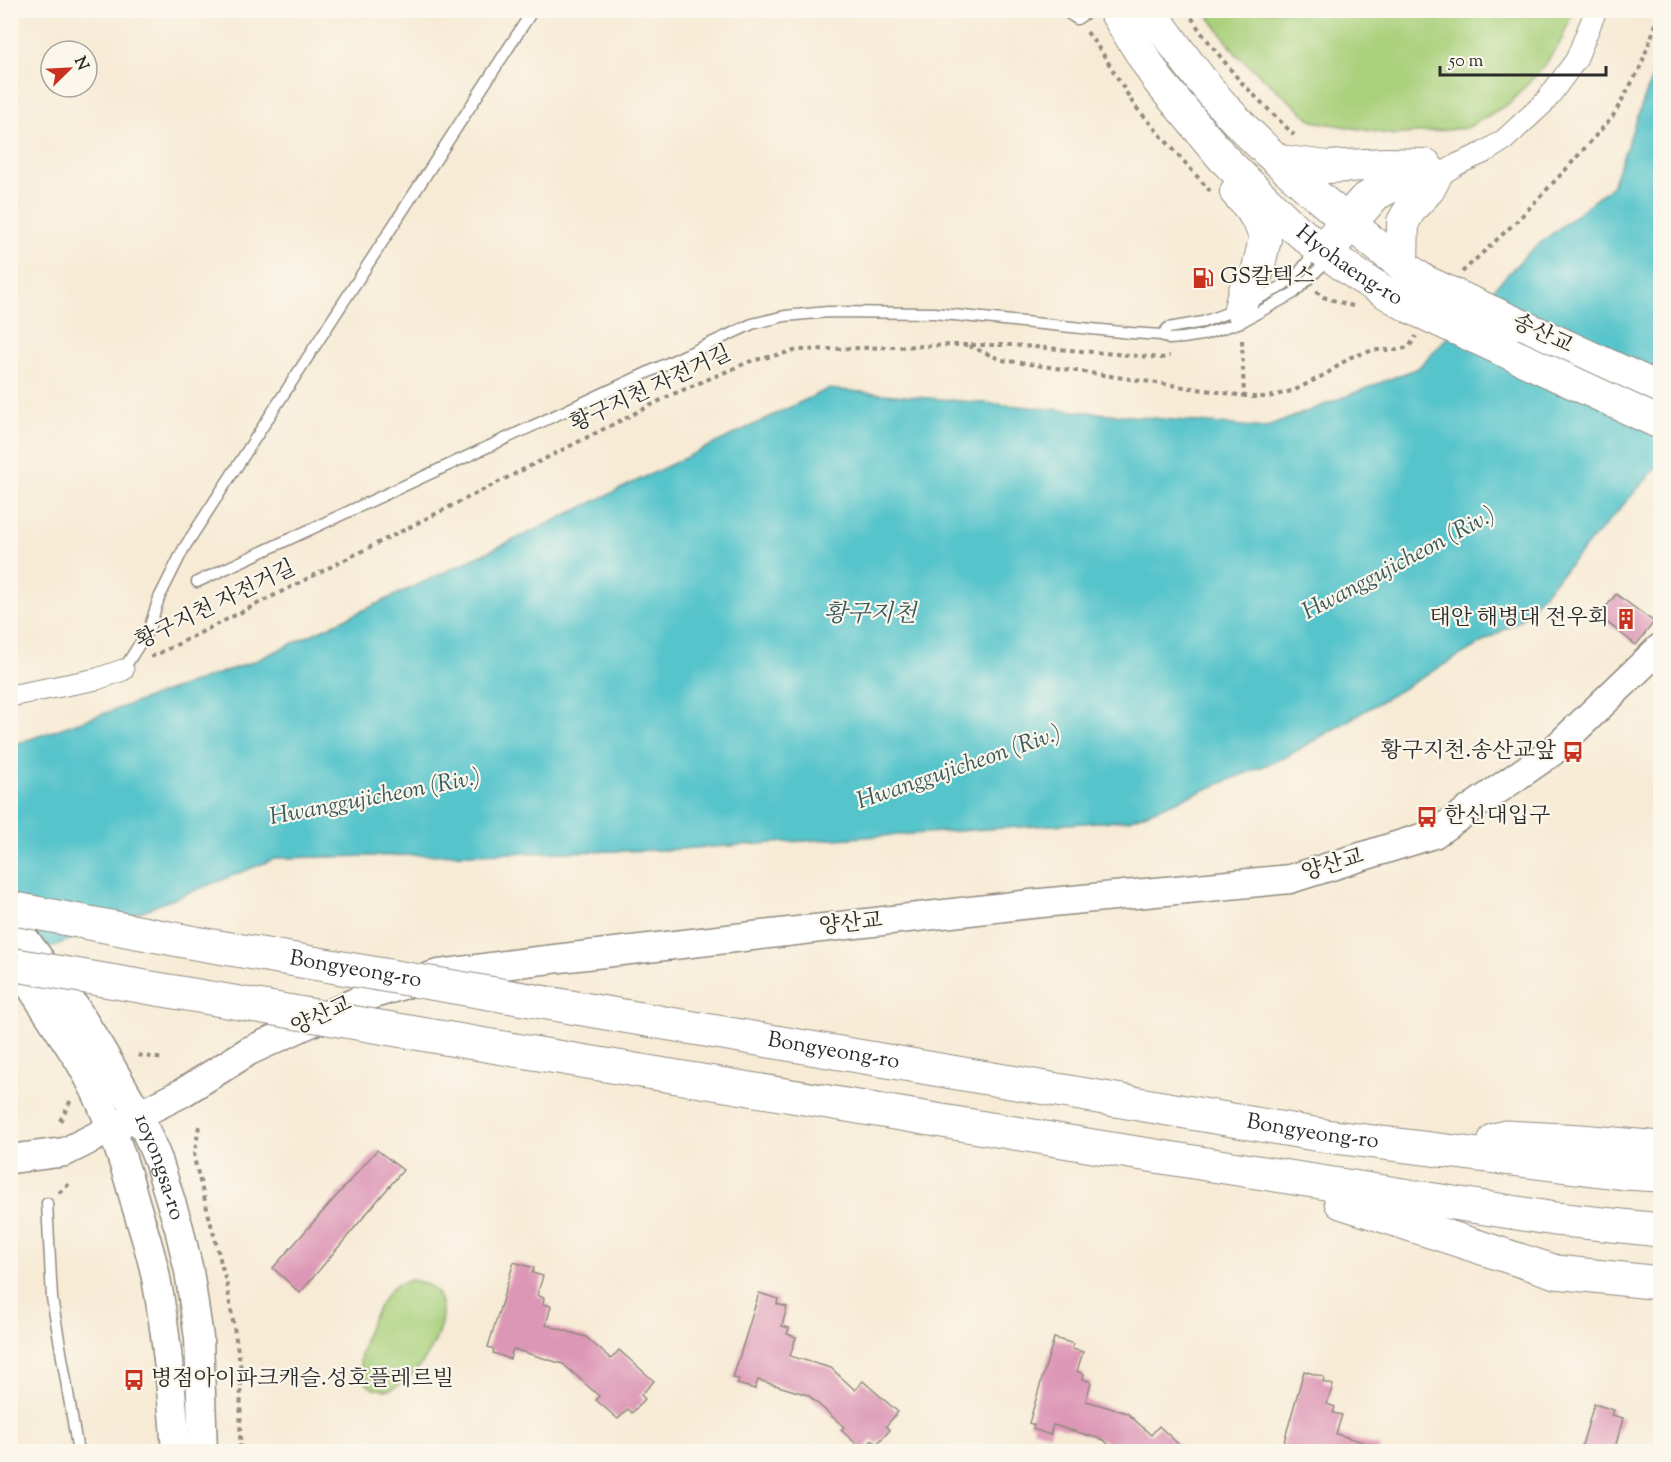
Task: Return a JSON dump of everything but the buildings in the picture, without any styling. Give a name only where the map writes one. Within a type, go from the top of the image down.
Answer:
[{"type":"highway","name":"Bongyeong-ro","points":[[10,908],[195,944],[1326,1136],[1624,1173],[1660,1175]]},
{"type":"highway","points":[[10,964],[1239,1169],[1555,1219],[1660,1230]]},
{"type":"highway","points":[[1458,1152],[1482,1142],[1506,1137],[1660,1148]]},
{"type":"highway","points":[[1239,1169],[1556,1272],[1660,1283]]},
{"type":"main road","name":"Hyohaeng-ro","points":[[1114,10],[1158,80],[1223,158],[1266,201],[1325,252],[1359,277],[1412,284]]},
{"type":"main road","name":"Hyohaeng-ro","points":[[1150,10],[1205,85],[1234,118],[1279,148],[1348,222],[1412,284],[1660,423]]},
{"type":"main road","points":[[1181,108],[1196,110],[1206,116],[1252,163],[1257,164],[1263,161],[1265,157],[1279,148],[1327,167],[1386,164],[1440,168],[1429,189],[1411,208],[1403,222],[1412,284]]},
{"type":"main road","points":[[1223,158],[1225,175],[1232,188],[1251,208],[1265,239],[1257,273],[1245,290],[1240,315]]},
{"type":"main road","name":"송산교","points":[[1412,284],[1660,389]]},
{"type":"street","points":[[1325,252],[1348,222],[1394,190],[1440,168],[1484,153],[1504,140],[1545,102],[1576,60],[1596,10]]},
{"type":"street","name":"양산교","points":[[10,1159],[65,1152],[182,1093],[249,1051],[371,995],[438,974],[1031,904],[1290,879],[1434,834],[1552,752],[1660,648]]},
{"type":"street","points":[[10,696],[97,679],[123,670]]},
{"type":"street","name":"10yongsa-ro","points":[[10,920],[75,1007],[91,1056],[91,1080],[112,1128],[156,1275],[165,1333],[176,1452]]},
{"type":"street","name":"10yongsa-ro","points":[[10,955],[139,1115],[158,1160],[179,1227],[189,1271],[199,1338],[203,1452]]},
{"type":"street","points":[[145,1237],[152,1226],[161,1220],[179,1227]]},
{"type":"lane","points":[[123,670],[149,629],[159,598],[184,548],[534,10]]},
{"type":"lane","points":[[1063,10],[1074,15],[1091,10]]},
{"type":"lane","points":[[1240,315],[1325,252]]},
{"type":"lane","points":[[197,582],[752,324],[785,316],[828,312],[934,313],[1162,335],[1168,328],[1240,315],[1294,293],[1325,252]]},
{"type":"lane","points":[[47,1203],[52,1298],[78,1452]]},
{"type":"path","points":[[1187,10],[1200,31],[1239,80],[1279,148]]},
{"type":"path","points":[[1240,315],[1244,397]]},
{"type":"path","points":[[1232,343],[1242,340]]},
{"type":"path","name":"황구지천 자전거길","points":[[123,670],[178,645],[671,395],[752,361],[798,350],[966,345],[1012,345],[1162,358],[1172,356]]},
{"type":"path","points":[[138,1055],[164,1059]]},
{"type":"path","points":[[199,1126],[194,1158],[227,1286],[241,1369],[240,1452]]},
{"type":"green space","points":[[1205,11],[1573,11],[1562,39],[1545,65],[1510,103],[1467,128],[1394,135],[1313,121],[1237,55]]},
{"type":"green space","points":[[411,1280],[431,1287],[440,1302],[441,1320],[436,1340],[425,1359],[411,1376],[396,1387],[382,1390],[368,1385],[362,1375],[360,1360],[363,1343],[369,1326],[386,1296],[396,1286]]},
{"type":"water","name":"황구지천","points":[[1660,56],[1660,464],[1519,621],[1284,758],[1129,820],[664,850],[277,858],[11,963],[10,746],[255,661],[828,389],[1265,428],[1418,368],[1528,253],[1612,186]]},
{"type":"place","name":"GS칼텍스","points":[[1203,278]]},
{"type":"place","name":"태안 해병대 전우회","points":[[1626,619]]},
{"type":"place","name":"황구지천.송산교앞","points":[[1573,752]]},
{"type":"place","name":"한신대입구","points":[[1427,817]]},
{"type":"place","name":"병점아이파크캐슬.성호플레르빌","points":[[134,1380]]},
{"type":"water label","name":"Hwanggujicheon (Riv.)","points":[[1399,564]]},
{"type":"water label","name":"Hwanggujicheon (Riv.)","points":[[959,768]]},
{"type":"water label","name":"Hwanggujicheon (Riv.)","points":[[375,798]]}]
